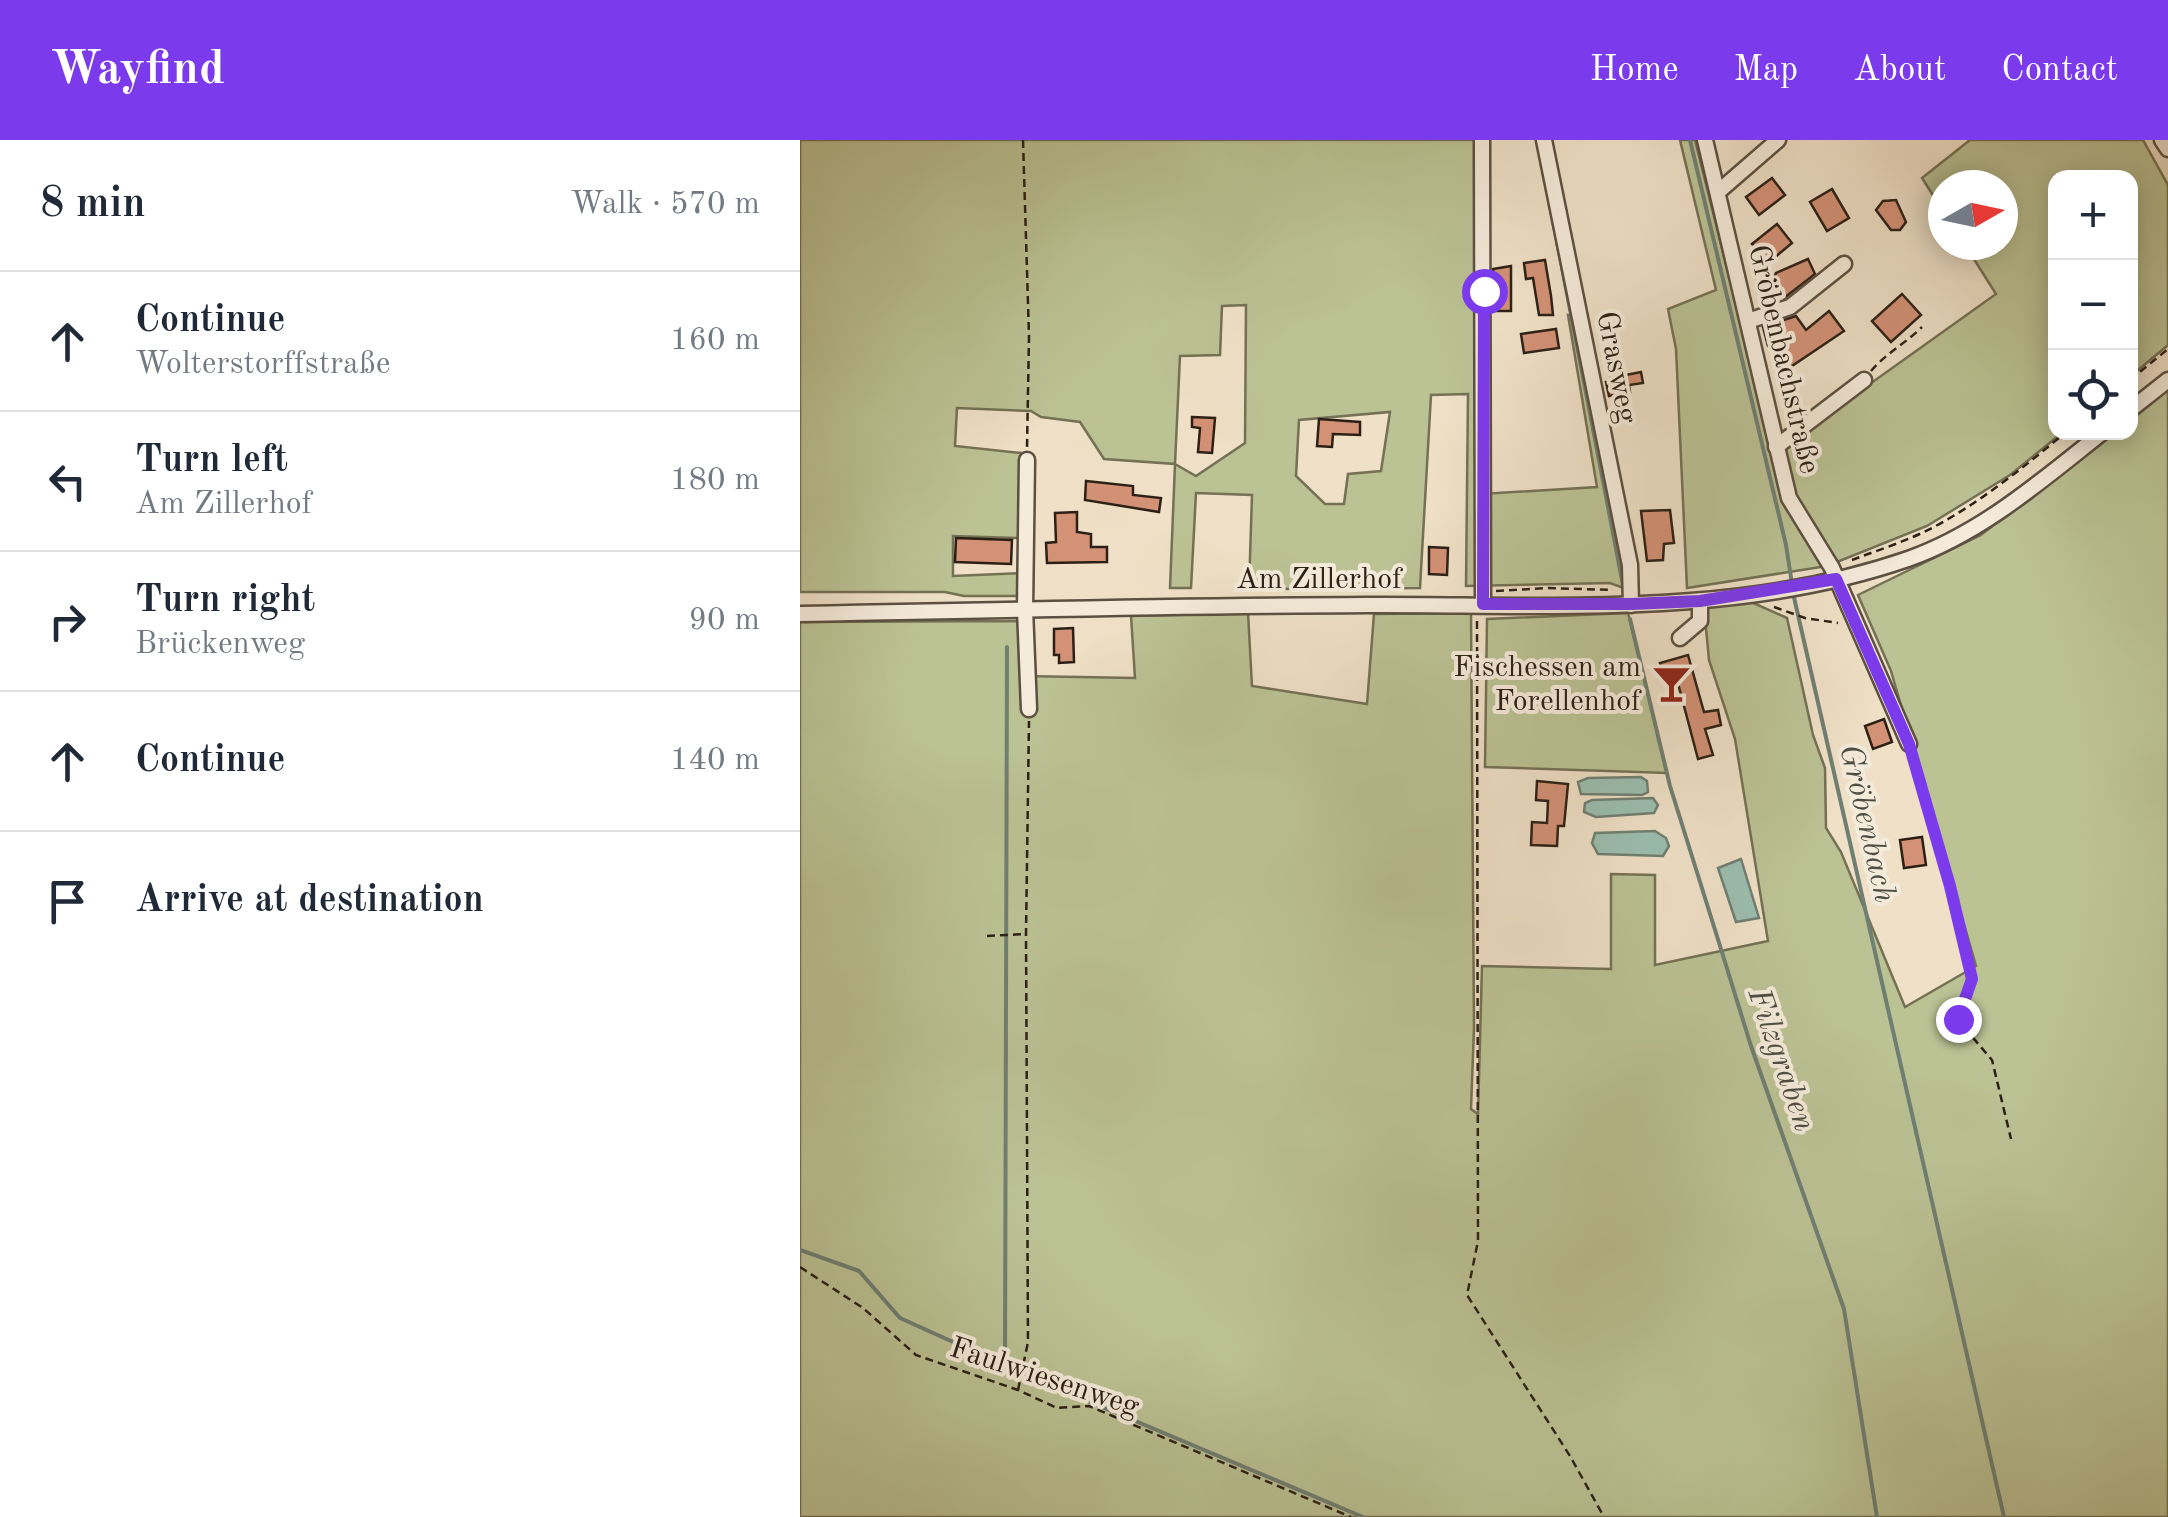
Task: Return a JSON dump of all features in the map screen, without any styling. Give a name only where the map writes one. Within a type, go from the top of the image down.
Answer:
[{"type":"street","points":[[1480,604],[1482,140]]},
{"type":"street","name":"Grasweg","points":[[1544,140],[1630,565],[1631,604]]},
{"type":"street","name":"Gröbenbachstraße","points":[[1706,140],[1789,498],[1834,574],[1909,744]]},
{"type":"street","points":[[1718,192],[1778,140]]},
{"type":"street","points":[[2162,140],[2168,149]]},
{"type":"street","points":[[1748,321],[1790,306],[1844,264]]},
{"type":"street","points":[[1776,447],[1864,380]]},
{"type":"street","points":[[2138,404],[2168,380]]},
{"type":"street","name":"Am Zillerhof","points":[[800,614],[1700,601],[1803,585],[1834,574],[1908,559],[1974,530],[2093,440]]},
{"type":"street","points":[[1027,460],[1025,609],[1029,709]]},
{"type":"street","points":[[1680,638],[1700,621],[1700,601]]},
{"type":"path","points":[[1023,140],[1029,336],[1027,460]]},
{"type":"path","points":[[1864,380],[1882,358],[1898,350],[1922,327]]},
{"type":"path","points":[[2138,373],[2168,348]]},
{"type":"path","points":[[1834,574],[1929,530],[2016,474],[2056,440]]},
{"type":"path","points":[[1480,604],[1478,1240],[1467,1294],[1604,1517]]},
{"type":"path","points":[[1786,613],[1855,625]]},
{"type":"path","points":[[1018,1390],[1028,1342],[1029,709]]},
{"type":"path","points":[[1909,744],[1972,979],[1958,1019],[1992,1060],[2010,1139]]},
{"type":"path","points":[[987,936],[1026,934]]},
{"type":"path","name":"Faulwiesenweg","points":[[800,1267],[863,1308],[916,1355],[1018,1390],[1057,1408],[1089,1406],[1350,1517]]},
{"type":"shaded area","points":[[800,140],[1476,140],[1481,494],[1597,487],[1568,315],[1574,316],[1629,590],[1610,583],[1466,586],[1468,394],[1431,395],[1420,588],[1249,589],[1252,495],[1196,493],[1191,588],[1170,588],[1175,464],[1104,459],[1080,422],[1041,417],[1031,411],[957,408],[955,446],[1021,453],[1022,538],[953,536],[953,576],[1023,573],[1023,596],[800,592]],"holes":[[[1246,305],[1245,443],[1196,476],[1175,464],[1180,356],[1220,355],[1222,306]],[[1390,412],[1381,471],[1348,474],[1344,504],[1325,504],[1296,476],[1299,420]]]},
{"type":"shaded area","points":[[1680,140],[1695,140],[1773,453],[1996,294],[1974,260],[2018,260],[2018,170],[1932,170],[1970,140],[2143,140],[2168,185],[2168,345],[2138,370],[2138,170],[2048,170],[2048,440],[2053,440],[2010,475],[1927,526],[1827,566],[1687,588],[1676,349],[1668,309],[1716,290]]},
{"type":"shaded area","points":[[2168,387],[2168,1517],[800,1517],[800,622],[1017,621],[1022,640],[1022,676],[1135,678],[1131,616],[1248,613],[1252,686],[1367,704],[1374,614],[1471,613],[1471,1109],[1478,1114],[1482,966],[1611,969],[1611,874],[1655,875],[1655,965],[1768,941],[1735,739],[1709,660],[1704,607],[1749,601],[1787,618],[1813,735],[1825,768],[1826,828],[1841,852],[1905,1007],[1976,966],[1891,671],[1858,595],[1981,535],[2102,440],[2138,440],[2138,411]]},
{"type":"shaded area","points":[[1628,613],[1667,773],[1485,767],[1487,619]]},
{"type":"shaded area","points":[[1641,777],[1647,781],[1648,792],[1642,795],[1581,794],[1578,782],[1588,778]]},
{"type":"shaded area","points":[[1653,798],[1658,805],[1654,813],[1596,817],[1584,812],[1585,803],[1592,800]]},
{"type":"shaded area","points":[[1655,831],[1666,838],[1669,846],[1663,856],[1598,854],[1592,843],[1595,833]]},
{"type":"shaded area","points":[[1741,859],[1759,918],[1736,922],[1718,868]]},
{"type":"building","points":[[1772,178],[1785,195],[1759,215],[1746,197]]},
{"type":"building","points":[[1832,189],[1849,218],[1827,231],[1810,202]]},
{"type":"building","points":[[1896,200],[1906,222],[1900,230],[1891,230],[1876,210],[1883,201]]},
{"type":"building","points":[[1777,224],[1792,243],[1768,263],[1752,244]]},
{"type":"building","points":[[1808,259],[1815,274],[1784,298],[1774,277],[1776,273]]},
{"type":"building","points":[[1545,260],[1553,315],[1539,315],[1533,278],[1526,279],[1524,263]]},
{"type":"building","points":[[1511,266],[1511,311],[1493,311],[1493,298],[1499,298],[1493,269]]},
{"type":"building","points":[[1902,294],[1921,315],[1891,342],[1872,321]]},
{"type":"building","points":[[1829,311],[1844,331],[1786,370],[1768,346],[1763,327],[1796,316],[1806,330]]},
{"type":"building","points":[[1556,329],[1559,348],[1524,353],[1521,334]]},
{"type":"building","points":[[1641,372],[1643,383],[1629,385],[1630,392],[1609,396],[1606,382],[1611,378]]},
{"type":"building","points":[[1192,417],[1215,418],[1212,453],[1198,452],[1200,428],[1192,427]]},
{"type":"building","points":[[1319,419],[1360,422],[1360,435],[1333,434],[1332,447],[1317,446]]},
{"type":"building","points":[[1086,481],[1133,486],[1133,495],[1161,498],[1159,512],[1085,500]]},
{"type":"building","points":[[1670,510],[1674,543],[1664,544],[1663,560],[1647,561],[1641,511]]},
{"type":"building","points":[[1077,512],[1077,532],[1091,534],[1091,547],[1107,547],[1107,562],[1047,563],[1046,543],[1056,542],[1055,513]]},
{"type":"building","points":[[956,538],[1012,540],[1011,564],[955,562]]},
{"type":"building","points":[[1429,547],[1448,548],[1447,575],[1429,574]]},
{"type":"building","points":[[1073,628],[1074,662],[1059,663],[1059,655],[1054,655],[1054,629]]},
{"type":"building","points":[[1688,655],[1704,712],[1718,710],[1721,725],[1705,729],[1713,755],[1698,759],[1675,672],[1664,675],[1660,663]]},
{"type":"building","points":[[1884,719],[1892,742],[1873,749],[1865,726]]},
{"type":"building","points":[[1537,781],[1568,784],[1564,826],[1558,826],[1557,846],[1531,845],[1532,822],[1547,823],[1548,801],[1536,800]]},
{"type":"building","points":[[1922,837],[1926,865],[1904,868],[1900,840]]},
{"type":"waterway","name":"Gröbenbach","points":[[1690,140],[1792,584]]},
{"type":"waterway","points":[[1545,179],[1623,585]]},
{"type":"waterway","name":"Gröbenbach","points":[[1793,593],[2004,1517]]},
{"type":"waterway","name":"Filzgraben","points":[[1630,619],[1670,786],[1751,1046],[1844,1309],[1877,1517]]},
{"type":"waterway","points":[[1005,1365],[1007,647]]},
{"type":"waterway","points":[[800,1250],[859,1271],[900,1318],[1015,1370]]},
{"type":"waterway","points":[[1031,1377],[1363,1517]]},
{"type":"place","name":"Fischessen am Forellenhof","points":[[1671,683]]},
{"type":"route","points":[[1484,291],[1483,604],[1700,601],[1836,579],[1909,744],[1950,886],[1972,979],[1958,1019]]}]
